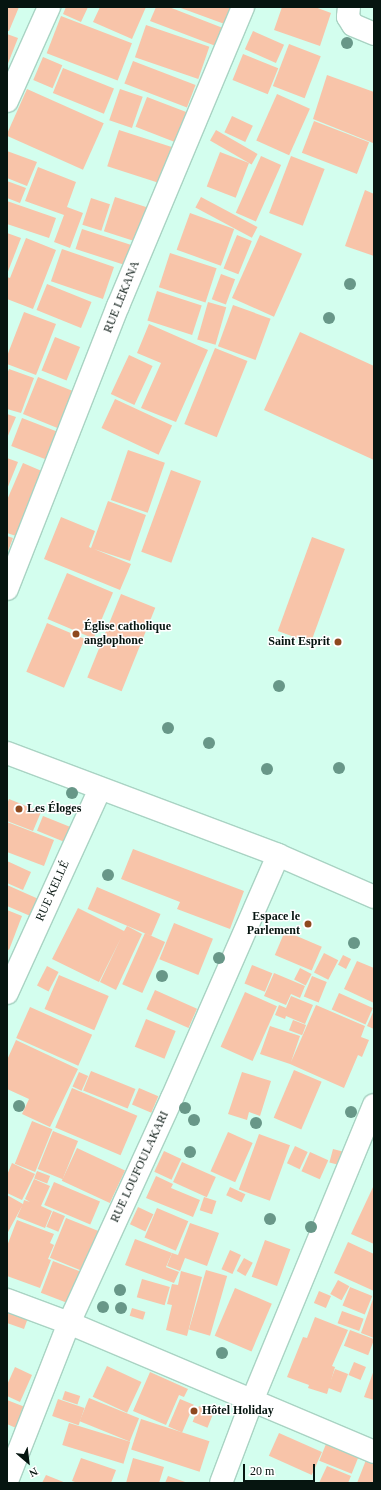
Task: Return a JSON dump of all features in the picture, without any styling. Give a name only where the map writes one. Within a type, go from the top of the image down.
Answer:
[{"type":"street","points":[[7,101],[49,7]]},
{"type":"street","name":"RUE LEKANA","points":[[7,590],[118,306],[243,7]]},
{"type":"street","points":[[349,7],[348,17],[354,25],[374,34]]},
{"type":"street","points":[[7,753],[278,855],[374,897]]},
{"type":"street","name":"RUE KELLÉ","points":[[7,993],[100,789]]},
{"type":"street","name":"RUE LOUFOULAKARI","points":[[7,1482],[69,1323],[175,1091],[278,855]]},
{"type":"street","points":[[221,1483],[252,1401],[374,1105]]},
{"type":"street","points":[[7,1300],[69,1323],[374,1452]]},
{"type":"building","points":[[7,7],[19,7],[9,31],[7,31]]},
{"type":"building","points":[[66,7],[88,7],[81,22],[63,14]]},
{"type":"building","points":[[100,7],[146,7],[132,39],[93,22]]},
{"type":"building","points":[[156,7],[169,7],[228,30],[221,48],[150,21]]},
{"type":"building","points":[[178,7],[237,7],[230,26]]},
{"type":"building","points":[[282,7],[315,7],[331,13],[320,46],[274,30]]},
{"type":"building","points":[[61,16],[132,43],[118,81],[47,53]]},
{"type":"building","points":[[146,25],[209,47],[198,79],[135,57]]},
{"type":"building","points":[[253,31],[284,45],[276,63],[245,49]]},
{"type":"building","points":[[7,34],[18,38],[7,66]]},
{"type":"building","points":[[289,44],[321,56],[305,98],[273,86]]},
{"type":"building","points":[[243,54],[278,68],[268,94],[233,80]]},
{"type":"building","points":[[43,57],[62,65],[53,88],[33,80]]},
{"type":"building","points":[[133,61],[196,85],[187,107],[124,83]]},
{"type":"building","points":[[63,68],[114,89],[104,114],[53,93]]},
{"type":"building","points":[[327,75],[374,92],[373,143],[313,119]]},
{"type":"building","points":[[27,89],[104,123],[83,170],[7,136]]},
{"type":"building","points":[[120,89],[143,97],[132,128],[109,120]]},
{"type":"building","points":[[277,94],[310,109],[289,155],[256,141]]},
{"type":"building","points":[[147,97],[186,112],[175,142],[136,127]]},
{"type":"building","points":[[232,116],[253,126],[245,142],[224,132]]},
{"type":"building","points":[[314,121],[369,142],[357,174],[302,153]]},
{"type":"building","points":[[119,130],[173,148],[161,184],[107,166]]},
{"type":"building","points":[[216,130],[258,154],[252,164],[210,140]]},
{"type":"building","points":[[7,151],[37,162],[27,186],[7,178]]},
{"type":"building","points":[[220,152],[249,163],[236,198],[207,187]]},
{"type":"building","points":[[261,156],[281,165],[256,222],[236,213]]},
{"type":"building","points":[[291,156],[325,169],[303,226],[269,213]]},
{"type":"building","points":[[38,167],[76,182],[67,207],[83,213],[70,248],[54,242],[64,215],[25,201]]},
{"type":"building","points":[[7,181],[26,188],[20,203],[7,198]]},
{"type":"building","points":[[365,190],[374,194],[374,256],[345,246]]},
{"type":"building","points":[[115,197],[148,208],[137,242],[104,231]]},
{"type":"building","points":[[201,197],[258,227],[252,238],[195,208]]},
{"type":"building","points":[[91,198],[110,204],[101,231],[82,225]]},
{"type":"building","points":[[7,201],[56,218],[49,238],[7,224]]},
{"type":"building","points":[[190,213],[234,229],[221,266],[177,250]]},
{"type":"building","points":[[82,229],[131,245],[124,265],[76,249]]},
{"type":"building","points":[[7,233],[21,238],[7,274]]},
{"type":"building","points":[[237,235],[252,241],[238,274],[224,268]]},
{"type":"building","points":[[260,235],[302,254],[274,317],[232,298]]},
{"type":"building","points":[[26,238],[56,250],[33,309],[7,299],[7,277],[10,278]]},
{"type":"building","points":[[62,249],[114,267],[103,299],[51,281]]},
{"type":"building","points":[[170,253],[217,268],[205,302],[159,287]]},
{"type":"building","points":[[221,274],[235,279],[226,305],[212,299]]},
{"type":"building","points":[[47,284],[92,302],[81,328],[37,310]]},
{"type":"building","points":[[157,291],[202,306],[192,335],[147,320]]},
{"type":"building","points":[[208,302],[226,307],[216,345],[197,339]]},
{"type":"building","points":[[233,305],[271,319],[256,360],[218,346]]},
{"type":"building","points":[[24,312],[56,324],[36,375],[7,364],[7,356]]},
{"type":"building","points":[[149,324],[208,350],[176,422],[141,408],[161,363],[137,353]]},
{"type":"building","points":[[300,332],[374,366],[374,460],[264,410]]},
{"type":"building","points":[[55,337],[80,347],[67,380],[42,370]]},
{"type":"building","points":[[215,348],[247,361],[217,437],[184,424]]},
{"type":"building","points":[[129,355],[153,366],[134,405],[111,394]]},
{"type":"building","points":[[9,369],[34,378],[21,413],[7,409],[7,374]]},
{"type":"building","points":[[38,377],[80,394],[65,431],[23,414]]},
{"type":"building","points":[[115,399],[172,426],[159,455],[101,428]]},
{"type":"building","points":[[7,414],[16,417],[7,438]]},
{"type":"building","points":[[22,418],[64,434],[53,462],[11,446]]},
{"type":"building","points":[[128,450],[165,463],[148,513],[111,500]]},
{"type":"building","points":[[7,458],[18,462],[7,489]]},
{"type":"building","points":[[23,463],[44,472],[16,536],[7,533],[7,500]]},
{"type":"building","points":[[171,470],[201,481],[171,563],[141,552]]},
{"type":"building","points":[[108,501],[146,515],[130,561],[94,549],[131,564],[120,590],[44,559],[61,517],[95,531],[89,547],[91,548]]},
{"type":"building","points":[[7,536],[13,538],[7,554]]},
{"type":"building","points":[[312,537],[345,549],[311,643],[278,631]]},
{"type":"building","points":[[67,573],[113,593],[93,639],[47,619]]},
{"type":"building","points":[[121,594],[155,608],[122,691],[87,677]]},
{"type":"building","points":[[47,623],[85,639],[64,688],[26,672]]},
{"type":"building","points":[[9,799],[41,812],[33,831],[7,821],[7,804]]},
{"type":"building","points":[[43,816],[77,830],[71,845],[37,831]]},
{"type":"building","points":[[7,822],[54,840],[44,866],[7,852]]},
{"type":"building","points":[[133,849],[244,891],[230,929],[177,909],[180,902],[121,879]]},
{"type":"building","points":[[7,861],[31,872],[23,890],[7,883]]},
{"type":"building","points":[[7,885],[43,901],[35,918],[7,906]]},
{"type":"building","points":[[97,887],[161,914],[151,936],[88,909]]},
{"type":"building","points":[[78,908],[124,931],[127,926],[142,934],[116,990],[100,982],[121,938],[99,982],[52,959]]},
{"type":"building","points":[[7,910],[22,916],[9,950],[7,949]]},
{"type":"building","points":[[174,923],[213,939],[198,975],[159,959]]},
{"type":"building","points":[[285,931],[322,947],[312,971],[275,955]]},
{"type":"building","points":[[145,933],[165,942],[142,993],[122,984]]},
{"type":"building","points":[[324,953],[338,960],[328,980],[314,973]]},
{"type":"building","points":[[343,955],[351,959],[346,969],[338,965]]},
{"type":"building","points":[[357,961],[374,968],[374,1003],[344,989]]},
{"type":"building","points":[[252,965],[272,973],[265,992],[245,984]]},
{"type":"building","points":[[47,966],[59,972],[49,992],[37,986]]},
{"type":"building","points":[[300,968],[312,974],[306,985],[294,980]]},
{"type":"building","points":[[274,973],[305,986],[300,998],[291,994],[286,1005],[264,996]]},
{"type":"building","points":[[59,975],[109,996],[94,1030],[45,1009]]},
{"type":"building","points":[[312,976],[327,982],[319,1002],[304,996]]},
{"type":"building","points":[[155,990],[197,1009],[188,1028],[146,1009]]},
{"type":"building","points":[[245,992],[277,1006],[253,1061],[221,1047]]},
{"type":"building","points":[[339,993],[373,1008],[365,1024],[332,1009]]},
{"type":"building","points":[[291,996],[313,1005],[305,1024],[286,1016],[285,1019],[275,1015],[279,1005],[286,1008]]},
{"type":"building","points":[[316,1005],[365,1026],[361,1037],[369,1040],[362,1057],[358,1055],[344,1088],[290,1064],[260,1054],[270,1026],[300,1036],[291,1062]]},
{"type":"building","points":[[30,1007],[92,1035],[78,1066],[16,1038]]},
{"type":"building","points":[[374,1010],[374,1029],[367,1026]]},
{"type":"building","points":[[146,1019],[176,1031],[164,1059],[135,1047]]},
{"type":"building","points":[[293,1020],[306,1025],[302,1035],[289,1030]]},
{"type":"building","points":[[16,1040],[78,1069],[50,1127],[22,1114],[29,1099],[7,1089],[7,1060]]},
{"type":"building","points":[[294,1070],[322,1082],[301,1130],[274,1118]]},
{"type":"building","points":[[91,1071],[136,1089],[128,1108],[83,1090]]},
{"type":"building","points":[[79,1072],[88,1076],[82,1091],[72,1087]]},
{"type":"building","points":[[242,1072],[271,1081],[260,1116],[249,1112],[247,1120],[228,1114]]},
{"type":"building","points":[[72,1088],[137,1116],[121,1155],[55,1128]]},
{"type":"building","points":[[139,1088],[158,1096],[151,1113],[132,1105]]},
{"type":"building","points":[[32,1121],[52,1129],[35,1172],[15,1164]]},
{"type":"building","points":[[53,1131],[78,1141],[63,1179],[38,1169]]},
{"type":"building","points":[[228,1132],[253,1143],[235,1182],[211,1171]]},
{"type":"building","points":[[259,1134],[290,1145],[270,1201],[239,1189]]},
{"type":"building","points":[[295,1146],[308,1152],[300,1169],[287,1163]]},
{"type":"building","points":[[77,1148],[125,1170],[110,1203],[62,1181]]},
{"type":"building","points":[[333,1149],[344,1152],[340,1165],[329,1163]]},
{"type":"building","points":[[164,1151],[181,1159],[171,1180],[154,1172]]},
{"type":"building","points":[[310,1152],[328,1160],[320,1179],[301,1171]]},
{"type":"building","points":[[182,1162],[216,1177],[207,1197],[173,1182]]},
{"type":"building","points":[[12,1163],[35,1174],[22,1200],[7,1193],[7,1175]]},
{"type":"building","points":[[37,1171],[50,1176],[47,1183],[34,1178]]},
{"type":"building","points":[[156,1176],[173,1184],[171,1188],[200,1200],[193,1217],[146,1198]]},
{"type":"building","points":[[34,1179],[50,1186],[41,1206],[52,1211],[45,1228],[17,1217],[22,1206],[7,1234],[7,1195],[23,1204],[24,1200],[30,1202],[25,1199]]},
{"type":"building","points":[[54,1182],[100,1202],[90,1225],[44,1205]]},
{"type":"building","points":[[374,1185],[374,1244],[351,1234]]},
{"type":"building","points":[[230,1187],[245,1194],[242,1202],[226,1195]]},
{"type":"building","points":[[204,1197],[216,1201],[212,1214],[200,1210]]},
{"type":"building","points":[[138,1207],[153,1214],[145,1231],[130,1224]]},
{"type":"building","points":[[157,1208],[188,1221],[176,1251],[144,1237]]},
{"type":"building","points":[[53,1211],[65,1216],[58,1232],[46,1227]]},
{"type":"building","points":[[66,1218],[98,1231],[82,1271],[50,1258]]},
{"type":"building","points":[[17,1220],[54,1234],[50,1243],[54,1245],[48,1259],[51,1260],[40,1288],[7,1276],[7,1246]]},
{"type":"building","points":[[190,1223],[219,1233],[207,1266],[185,1258],[180,1271],[167,1266],[172,1253],[178,1255]]},
{"type":"building","points":[[135,1239],[172,1253],[166,1267],[179,1272],[174,1283],[125,1265]]},
{"type":"building","points":[[265,1240],[290,1249],[277,1286],[252,1277]]},
{"type":"building","points":[[348,1242],[374,1254],[374,1291],[334,1273]]},
{"type":"building","points":[[230,1250],[241,1255],[232,1274],[221,1269]]},
{"type":"building","points":[[244,1258],[253,1263],[245,1276],[237,1271]]},
{"type":"building","points":[[53,1261],[81,1272],[69,1303],[41,1293]]},
{"type":"building","points":[[206,1270],[227,1276],[210,1336],[189,1330]]},
{"type":"building","points":[[181,1271],[202,1277],[187,1336],[166,1330],[172,1305],[167,1304],[172,1284],[178,1285]]},
{"type":"building","points":[[142,1279],[170,1287],[165,1305],[137,1297]]},
{"type":"building","points":[[338,1280],[349,1286],[342,1300],[330,1294]]},
{"type":"building","points":[[350,1287],[372,1296],[365,1315],[343,1306]]},
{"type":"building","points":[[235,1288],[272,1304],[252,1351],[215,1336]]},
{"type":"building","points":[[319,1291],[331,1296],[326,1308],[314,1303]]},
{"type":"building","points":[[374,1296],[374,1338],[361,1333]]},
{"type":"building","points":[[10,1308],[29,1315],[24,1329],[7,1323],[7,1316]]},
{"type":"building","points":[[132,1308],[145,1312],[143,1320],[130,1316]]},
{"type":"building","points":[[342,1311],[364,1319],[359,1331],[338,1323]]},
{"type":"building","points":[[315,1317],[348,1330],[332,1366],[335,1367],[327,1394],[308,1388],[309,1385],[287,1377],[303,1337],[307,1338]]},
{"type":"building","points":[[350,1330],[374,1339],[368,1355],[344,1346]]},
{"type":"building","points":[[354,1362],[366,1367],[360,1380],[349,1375]]},
{"type":"building","points":[[107,1366],[141,1382],[127,1413],[93,1397]]},
{"type":"building","points":[[15,1367],[32,1375],[20,1402],[7,1396],[7,1385]]},
{"type":"building","points":[[335,1369],[348,1374],[341,1393],[328,1388]]},
{"type":"building","points":[[374,1370],[374,1400],[364,1397]]},
{"type":"building","points":[[150,1372],[188,1389],[184,1397],[179,1395],[166,1425],[133,1411]]},
{"type":"building","points":[[65,1391],[80,1396],[77,1405],[62,1400]]},
{"type":"building","points":[[89,1398],[139,1418],[130,1441],[80,1421]]},
{"type":"building","points":[[58,1399],[84,1408],[79,1425],[52,1416]]},
{"type":"building","points":[[180,1399],[194,1405],[182,1432],[168,1427]]},
{"type":"building","points":[[7,1400],[25,1407],[16,1428],[7,1424]]},
{"type":"building","points":[[199,1406],[214,1412],[207,1428],[193,1422]]},
{"type":"building","points":[[141,1419],[209,1441],[200,1472],[131,1449]]},
{"type":"building","points":[[69,1423],[130,1442],[123,1464],[62,1445]]},
{"type":"building","points":[[279,1433],[322,1452],[312,1475],[269,1456]]},
{"type":"building","points":[[326,1444],[358,1457],[352,1474],[319,1461]]},
{"type":"building","points":[[81,1458],[116,1470],[111,1483],[78,1483],[72,1481]]},
{"type":"building","points":[[133,1458],[164,1467],[159,1483],[126,1483]]},
{"type":"building","points":[[366,1460],[374,1463],[374,1480],[372,1483],[357,1483]]},
{"type":"building","points":[[327,1466],[351,1476],[348,1483],[319,1483]]},
{"type":"building","points":[[46,1475],[66,1483],[42,1483]]},
{"type":"building","points":[[168,1476],[188,1483],[165,1483]]},
{"type":"place","name":"Église catholique anglophone","points":[[76,634]]},
{"type":"place","name":"Saint Esprit","points":[[338,642]]},
{"type":"place","name":"Les Éloges","points":[[19,809]]},
{"type":"place","name":"Espace le Parlement","points":[[308,924]]},
{"type":"place","name":"Hôtel Holiday","points":[[194,1411]]}]
